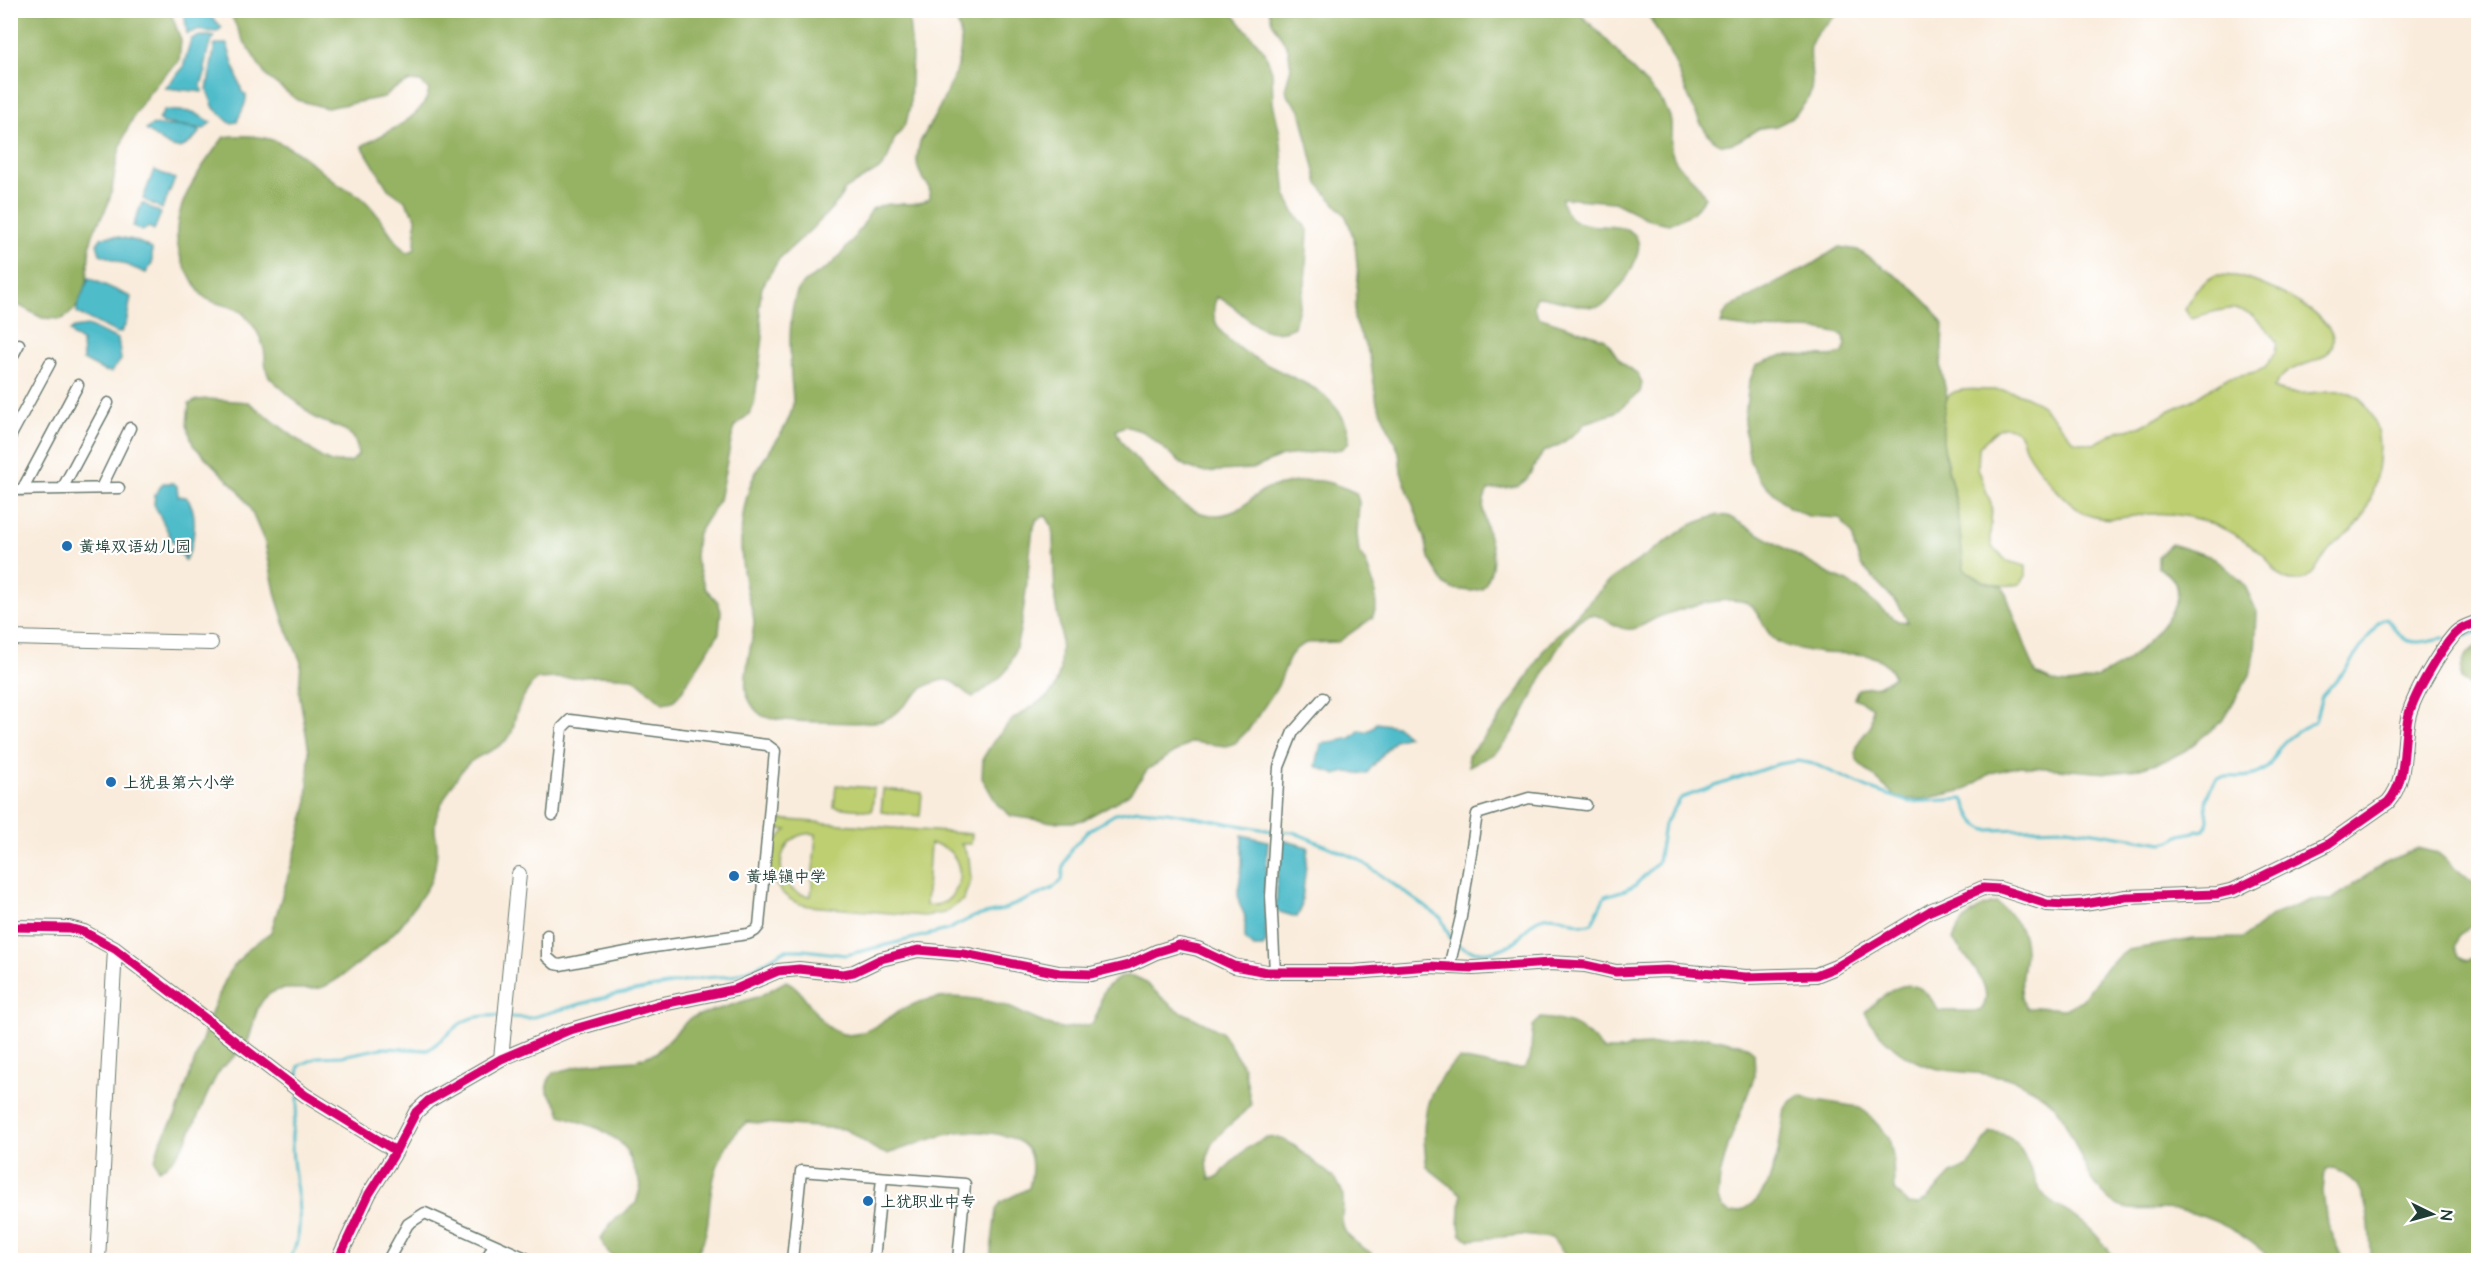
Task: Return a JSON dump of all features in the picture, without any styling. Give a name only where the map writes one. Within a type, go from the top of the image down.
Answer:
[{"type":"street","points":[[10,361],[19,344]]},
{"type":"street","points":[[10,437],[50,363]]},
{"type":"street","points":[[16,490],[78,385]]},
{"type":"street","points":[[62,489],[108,403]]},
{"type":"street","points":[[101,488],[130,428]]},
{"type":"street","points":[[16,490],[119,488]]},
{"type":"street","points":[[338,1260],[369,1194],[396,1151],[416,1112],[428,1101],[501,1059],[567,1031],[598,1020],[736,989],[778,971],[799,969],[843,974],[854,972],[890,956],[918,950],[964,954],[1059,974],[1091,975],[1128,965],[1156,952],[1179,945],[1198,949],[1244,969],[1275,972],[1353,972],[1550,963],[1585,965],[1616,972],[1667,970],[1746,977],[1816,975],[1836,967],[1930,911],[1983,888],[2000,889],[2048,904],[2066,905],[2126,897],[2217,894],[2234,890],[2328,844],[2388,802],[2395,794],[2400,782],[2409,714],[2422,686],[2456,633],[2478,622]]},
{"type":"street","points":[[10,638],[211,643]]},
{"type":"street","points":[[1275,972],[1271,896],[1279,767],[1293,732],[1323,698]]},
{"type":"street","points":[[547,935],[547,957],[560,965],[647,948],[748,934],[755,931],[759,926],[775,751],[767,744],[570,720],[562,728],[553,815]]},
{"type":"street","points":[[1449,967],[1461,917],[1477,814],[1529,798],[1586,805]]},
{"type":"street","points":[[501,1059],[519,874]]},
{"type":"street","points":[[10,927],[69,928],[84,932],[115,949],[305,1095],[396,1151]]},
{"type":"street","points":[[98,1260],[115,949]]},
{"type":"street","points":[[792,1260],[801,1171],[965,1184],[958,1260]]},
{"type":"street","points":[[874,1260],[882,1178]]},
{"type":"street","points":[[388,1260],[408,1224],[425,1213],[530,1260]]},
{"type":"street","points":[[486,1260],[494,1244]]},
{"type":"green space","points":[[1269,10],[1577,11],[1619,53],[1666,108],[1670,117],[1671,148],[1674,158],[1699,186],[1705,197],[1693,213],[1669,224],[1650,220],[1614,202],[1562,198],[1566,212],[1573,220],[1584,224],[1629,231],[1638,241],[1638,252],[1626,279],[1605,304],[1591,307],[1536,297],[1534,307],[1538,317],[1605,339],[1621,362],[1638,374],[1642,383],[1640,392],[1615,413],[1585,423],[1561,444],[1543,452],[1527,479],[1518,486],[1488,490],[1484,502],[1484,514],[1493,562],[1490,575],[1482,589],[1472,591],[1452,589],[1444,584],[1429,558],[1425,538],[1401,472],[1399,452],[1377,403],[1370,357],[1354,319],[1358,275],[1355,244],[1345,215],[1318,184],[1300,110],[1287,95],[1286,86],[1291,67],[1288,48],[1272,22]]},
{"type":"green space","points":[[11,11],[172,11],[181,40],[179,61],[150,92],[134,116],[122,142],[109,201],[92,238],[84,293],[73,311],[62,319],[42,318],[11,301]]},
{"type":"green space","points":[[229,11],[908,11],[912,51],[910,107],[906,123],[894,140],[887,160],[881,168],[844,190],[840,199],[818,223],[779,259],[762,287],[759,307],[763,337],[754,405],[749,414],[734,427],[719,500],[697,535],[695,557],[705,588],[718,602],[721,611],[719,633],[680,694],[673,701],[663,703],[633,678],[602,676],[536,679],[520,704],[510,736],[495,749],[469,763],[445,796],[435,822],[437,849],[434,872],[427,888],[404,921],[378,947],[331,983],[315,989],[284,989],[270,994],[263,1000],[257,1010],[247,1043],[225,1064],[212,1083],[193,1127],[178,1154],[158,1169],[155,1160],[160,1142],[176,1115],[213,1008],[229,972],[248,949],[271,932],[295,853],[307,804],[308,783],[309,751],[299,692],[301,662],[285,625],[276,596],[265,543],[249,506],[238,490],[193,445],[187,425],[189,404],[197,400],[208,399],[248,402],[322,458],[331,462],[351,462],[358,455],[353,437],[345,430],[315,418],[269,377],[260,339],[252,324],[242,313],[232,307],[208,300],[199,291],[180,254],[177,236],[178,219],[192,184],[224,137],[260,137],[287,146],[339,185],[361,197],[407,253],[415,249],[416,217],[404,200],[388,189],[362,146],[412,117],[426,100],[429,90],[421,82],[410,81],[384,97],[327,108],[297,100],[266,76],[243,40]]},
{"type":"green space","points":[[950,11],[1230,11],[1265,52],[1272,72],[1273,103],[1280,134],[1286,196],[1295,214],[1308,230],[1305,284],[1294,327],[1281,331],[1261,328],[1217,297],[1214,314],[1220,329],[1232,343],[1269,366],[1307,384],[1326,397],[1344,421],[1349,442],[1342,449],[1282,456],[1253,469],[1203,472],[1185,466],[1144,432],[1125,426],[1116,430],[1127,449],[1161,486],[1181,503],[1204,514],[1229,513],[1242,507],[1266,489],[1296,482],[1321,481],[1356,493],[1359,502],[1357,534],[1359,553],[1365,561],[1375,588],[1376,608],[1372,618],[1338,642],[1306,643],[1297,648],[1290,656],[1278,686],[1249,729],[1235,743],[1226,746],[1191,742],[1148,769],[1129,794],[1083,820],[1073,822],[1053,822],[1011,816],[997,804],[982,778],[983,758],[993,742],[1013,719],[1047,697],[1054,689],[1060,671],[1061,632],[1055,601],[1053,537],[1052,526],[1046,516],[1037,519],[1033,529],[1021,624],[1012,659],[999,679],[973,697],[945,680],[923,688],[892,716],[876,722],[785,720],[763,716],[757,712],[748,697],[745,684],[754,623],[742,562],[742,525],[753,478],[783,430],[792,409],[790,334],[794,301],[804,283],[832,264],[844,251],[872,209],[888,204],[917,203],[930,198],[928,186],[918,168],[917,156],[920,142],[946,95],[959,59],[961,42],[958,25]]},
{"type":"green space","points":[[1646,11],[1840,11],[1813,40],[1810,52],[1812,80],[1810,94],[1801,108],[1781,124],[1758,129],[1731,144],[1721,144],[1713,140],[1699,120],[1673,59]]},
{"type":"green space","points":[[1839,247],[1858,250],[1909,285],[1930,306],[1943,324],[1941,368],[1947,397],[1943,416],[1943,441],[1957,507],[1964,569],[1983,582],[2003,586],[2036,674],[2060,683],[2087,681],[2119,666],[2137,652],[2166,620],[2177,597],[2174,580],[2158,567],[2158,557],[2171,544],[2215,558],[2244,584],[2257,612],[2255,653],[2250,675],[2222,721],[2186,750],[2167,760],[2129,771],[2108,773],[2020,766],[1991,773],[1965,790],[1924,799],[1904,799],[1895,796],[1858,762],[1855,753],[1859,741],[1871,726],[1872,707],[1854,698],[1858,689],[1878,686],[1894,677],[1889,667],[1882,661],[1863,654],[1819,653],[1783,644],[1768,632],[1749,604],[1731,600],[1700,604],[1629,629],[1616,626],[1599,616],[1586,616],[1575,623],[1564,637],[1508,739],[1487,758],[1469,766],[1468,756],[1494,726],[1519,691],[1544,649],[1610,580],[1690,525],[1718,515],[1728,516],[1831,575],[1850,583],[1890,616],[1898,621],[1908,622],[1898,604],[1861,565],[1854,546],[1853,535],[1839,518],[1808,516],[1789,507],[1760,480],[1750,462],[1744,423],[1749,383],[1756,365],[1783,355],[1833,356],[1843,353],[1846,344],[1842,335],[1822,330],[1759,329],[1721,324],[1724,314],[1730,307],[1811,265]]},
{"type":"green space","points":[[2216,275],[2240,277],[2268,287],[2302,305],[2328,327],[2333,339],[2330,350],[2318,360],[2286,373],[2274,388],[2289,393],[2344,391],[2356,396],[2366,406],[2375,423],[2379,446],[2374,486],[2366,510],[2358,524],[2328,551],[2309,576],[2299,581],[2287,580],[2282,578],[2263,555],[2252,546],[2233,533],[2213,524],[2174,514],[2104,518],[2080,511],[2054,487],[2037,467],[2019,433],[2011,428],[2003,427],[1979,447],[1978,468],[1992,507],[1990,537],[1992,547],[2007,561],[2026,566],[2026,576],[2020,584],[2004,586],[1984,581],[1964,569],[1958,510],[1942,436],[1943,408],[1948,397],[1966,390],[2003,390],[2028,397],[2047,411],[2074,441],[2094,444],[2120,430],[2140,427],[2193,400],[2227,378],[2265,368],[2275,352],[2277,342],[2257,319],[2248,313],[2230,309],[2191,318],[2185,310],[2190,298],[2196,289]]},
{"type":"green space","points":[[2478,645],[2478,693],[2461,679],[2461,674],[2467,655]]},
{"type":"green space","points":[[836,785],[874,788],[872,811],[834,807]]},
{"type":"green space","points":[[883,789],[922,793],[920,816],[881,812]]},
{"type":"green space","points":[[775,819],[972,834],[971,844],[961,844],[969,858],[971,880],[963,900],[945,913],[924,916],[809,906],[785,895],[777,886],[772,875],[770,863],[772,851],[777,840],[787,830],[774,828]],"holes":[[[816,834],[811,896],[797,892],[787,884],[782,873],[781,862],[784,850],[791,841],[802,835]],[[930,844],[944,847],[953,855],[958,865],[959,877],[950,898],[940,904],[926,905]]]},
{"type":"green space","points":[[2418,848],[2438,853],[2478,886],[2478,919],[2459,937],[2454,947],[2458,956],[2467,960],[2478,956],[2478,1260],[2371,1260],[2369,1224],[2363,1197],[2355,1183],[2334,1168],[2325,1170],[2323,1192],[2327,1224],[2343,1260],[2272,1260],[2252,1242],[2204,1217],[2170,1209],[2136,1210],[2121,1207],[2095,1184],[2063,1119],[2048,1099],[2012,1080],[1994,1075],[1923,1065],[1905,1056],[1887,1041],[1874,1027],[1865,1012],[1886,994],[1903,986],[1912,985],[1928,995],[1939,1011],[1980,1011],[1985,1003],[1986,994],[1983,984],[1953,940],[1964,920],[1982,907],[1997,903],[2013,918],[2022,932],[2025,945],[2021,983],[2022,996],[2027,1009],[2036,1007],[2065,1009],[2082,1000],[2108,965],[2128,950],[2194,939],[2243,938],[2273,915],[2311,900],[2331,900],[2388,861]]},
{"type":"green space","points":[[1123,976],[1133,976],[1142,980],[1174,1008],[1222,1032],[1244,1068],[1251,1104],[1212,1143],[1207,1165],[1210,1179],[1219,1177],[1252,1145],[1262,1140],[1279,1138],[1296,1147],[1337,1181],[1343,1194],[1342,1223],[1344,1229],[1354,1241],[1379,1260],[990,1260],[996,1210],[1001,1202],[1029,1188],[1032,1164],[1030,1155],[1027,1148],[1013,1138],[981,1132],[953,1133],[887,1154],[844,1129],[747,1122],[732,1138],[721,1157],[712,1190],[706,1233],[698,1251],[673,1260],[622,1260],[611,1255],[604,1247],[601,1238],[612,1222],[636,1203],[641,1185],[626,1149],[619,1141],[600,1129],[561,1115],[558,1106],[547,1091],[548,1081],[553,1073],[592,1063],[636,1060],[656,1053],[690,1018],[760,996],[786,981],[800,991],[822,1021],[837,1032],[846,1035],[872,1028],[911,1005],[929,999],[946,997],[998,1004],[1061,1028],[1092,1024],[1106,988]]},
{"type":"green space","points":[[1541,1018],[1576,1026],[1604,1050],[1623,1050],[1632,1046],[1668,1044],[1678,1040],[1708,1037],[1747,1046],[1754,1053],[1755,1075],[1728,1146],[1720,1176],[1718,1199],[1723,1208],[1731,1213],[1741,1211],[1757,1200],[1768,1184],[1778,1153],[1785,1108],[1800,1095],[1810,1099],[1858,1107],[1867,1113],[1889,1137],[1893,1157],[1894,1189],[1908,1204],[1918,1205],[1926,1200],[1951,1174],[1969,1166],[1990,1132],[2002,1133],[2018,1144],[2045,1196],[2089,1228],[2116,1260],[1569,1260],[1552,1238],[1521,1235],[1470,1240],[1461,1235],[1459,1225],[1461,1194],[1427,1167],[1424,1136],[1427,1107],[1431,1094],[1447,1070],[1459,1059],[1499,1067],[1524,1068],[1530,1060],[1533,1026]]},
{"type":"water","points":[[184,11],[204,11],[222,27],[217,32],[200,29],[187,34]]},
{"type":"water","points":[[200,36],[214,36],[208,49],[204,68],[206,71],[201,84],[202,92],[165,88],[183,68],[191,39]]},
{"type":"water","points":[[215,44],[227,44],[242,92],[246,95],[237,122],[230,123],[214,108],[207,90]]},
{"type":"water","points":[[164,110],[193,112],[211,122],[204,129],[164,123],[159,120]]},
{"type":"water","points":[[152,125],[189,127],[200,131],[186,145],[174,147],[146,130]]},
{"type":"water","points":[[154,170],[175,179],[162,209],[143,199]]},
{"type":"water","points":[[142,203],[161,213],[154,230],[149,227],[142,231],[133,226]]},
{"type":"water","points":[[114,236],[137,241],[152,249],[152,263],[146,273],[100,254],[97,244],[102,237]]},
{"type":"water","points":[[89,278],[131,297],[126,324],[121,332],[117,333],[77,313],[77,306]]},
{"type":"water","points":[[88,326],[118,339],[121,360],[111,372],[104,371],[83,360],[82,341],[73,336],[70,331],[74,328]]},
{"type":"water","points":[[163,483],[173,483],[177,486],[178,496],[186,497],[193,511],[193,538],[185,560],[179,554],[154,504],[155,495]]},
{"type":"water","points":[[1376,723],[1396,726],[1408,736],[1395,740],[1366,774],[1346,772],[1336,775],[1316,766],[1321,744],[1351,738],[1360,730],[1365,732],[1373,728]]},
{"type":"water","points":[[1242,835],[1268,841],[1265,886],[1266,942],[1263,947],[1253,947],[1245,939],[1245,916],[1239,903],[1238,892],[1242,865]]},
{"type":"water","points":[[1279,839],[1308,847],[1301,909],[1297,917],[1276,911]]},
{"type":"waterway","points":[[1457,945],[1481,952],[1504,948],[1518,939],[1532,923],[1546,917],[1554,916],[1580,924],[1592,923],[1605,896],[1635,885],[1658,862],[1664,825],[1681,798],[1778,764],[1798,761],[1814,764],[1870,789],[1910,802],[1963,799],[1978,825],[1987,830],[2068,828],[2163,843],[2171,841],[2181,835],[2204,830],[2208,821],[2207,799],[2217,778],[2250,776],[2261,772],[2266,769],[2284,742],[2315,721],[2322,696],[2345,670],[2379,622],[2386,618],[2402,637],[2412,642],[2444,638]]},
{"type":"waterway","points":[[2460,638],[2478,632]]},
{"type":"waterway","points":[[509,1017],[530,1018],[613,995],[703,978],[732,976],[758,966],[785,950],[846,955],[947,930],[973,917],[1002,910],[1052,889],[1062,880],[1064,865],[1072,848],[1088,831],[1115,814],[1138,810],[1167,812],[1272,831]]},
{"type":"waterway","points":[[1278,831],[1293,832],[1358,859],[1441,918],[1452,941]]},
{"type":"waterway","points":[[297,1084],[299,1066],[318,1057],[342,1056],[382,1048],[428,1050],[467,1020],[476,1017],[502,1016]]},
{"type":"waterway","points":[[289,1260],[296,1246],[299,1230],[292,1150],[298,1097]]},
{"type":"cycle path","points":[[338,1260],[369,1194],[393,1156],[416,1112],[428,1101],[501,1059],[567,1031],[658,1005],[736,989],[778,971],[799,969],[843,974],[854,972],[881,959],[918,950],[964,954],[1059,973],[1091,974],[1128,965],[1156,952],[1179,945],[1198,949],[1234,966],[1267,972],[1353,972],[1430,966],[1473,968],[1550,963],[1585,965],[1616,972],[1667,970],[1746,977],[1816,975],[1836,967],[1930,911],[1983,888],[2000,889],[2047,904],[2066,905],[2126,897],[2217,894],[2234,890],[2328,844],[2388,802],[2395,793],[2402,772],[2409,714],[2422,684],[2454,635],[2478,622]]},
{"type":"cycle path","points":[[10,927],[69,928],[84,932],[115,949],[305,1095],[396,1151]]},
{"type":"place","name":"黄埠双语幼儿园","points":[[67,546]]},
{"type":"place","name":"上犹县第六小学","points":[[111,782]]},
{"type":"place","name":"黄埠镇中学","points":[[734,876]]},
{"type":"place","name":"上犹职业中专","points":[[868,1201]]}]
